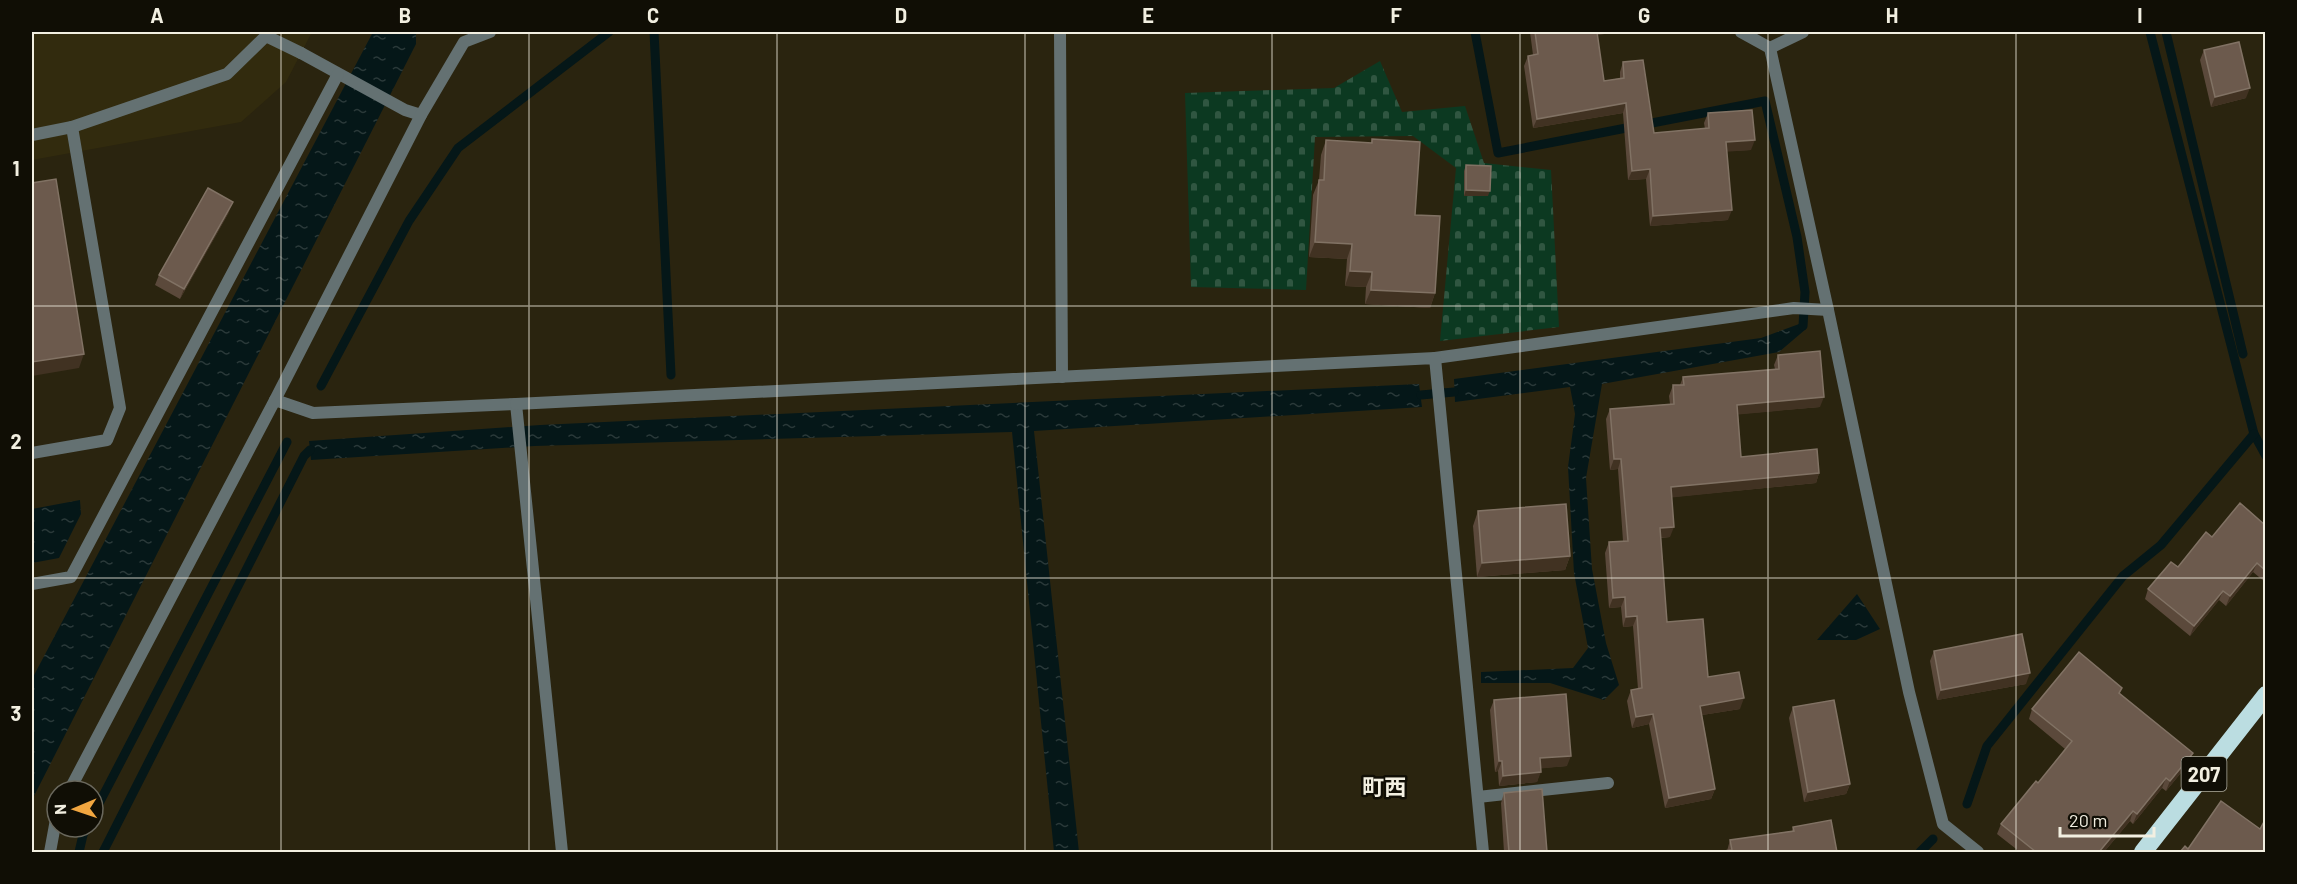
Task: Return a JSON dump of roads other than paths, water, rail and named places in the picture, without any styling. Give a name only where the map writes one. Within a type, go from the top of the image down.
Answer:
[{"type":"highway","name":"207","points":[[2143,852],[2265,695]]},
{"type":"street","points":[[75,779],[275,400],[421,115],[464,42],[490,32]]},
{"type":"street","points":[[1060,32],[1062,377]]},
{"type":"street","points":[[1742,32],[1770,48],[1909,692],[1943,824],[1978,852]]},
{"type":"street","points":[[1770,48],[1803,32]]},
{"type":"street","points":[[32,135],[72,127],[227,74],[266,36],[405,110],[421,115]]},
{"type":"street","points":[[32,584],[71,577],[340,75]]},
{"type":"street","points":[[32,453],[106,440],[120,408],[72,127]]},
{"type":"street","points":[[275,400],[313,413],[1435,358],[1794,309],[1828,310]]},
{"type":"street","points":[[1435,358],[1483,852]]},
{"type":"street","points":[[516,404],[562,852]]},
{"type":"street","points":[[1478,797],[1608,783]]},
{"type":"water","points":[[373,32],[416,32],[416,44],[32,800],[32,679]]},
{"type":"water","points":[[1799,324],[1806,329],[1779,352],[1602,384],[1586,478],[1592,569],[1606,643],[1619,685],[1604,700],[1550,683],[1481,683],[1481,672],[1573,668],[1588,648],[1574,573],[1568,467],[1575,414],[1570,387],[1455,402],[1454,379],[1761,338]]},
{"type":"water","points":[[1419,384],[1422,407],[1034,431],[1079,852],[1054,852],[1012,432],[535,446],[311,460],[309,441],[540,425]]},
{"type":"water","points":[[80,500],[81,514],[59,558],[32,563],[32,509]]},
{"type":"water","points":[[1857,594],[1880,629],[1856,640],[1817,640]]},
{"type":"waterway","points":[[321,386],[409,221],[458,148],[609,32]]},
{"type":"waterway","points":[[654,32],[671,375]]},
{"type":"waterway","points":[[1475,32],[1498,153],[1765,101],[1797,237],[1805,292],[1803,326]]},
{"type":"waterway","points":[[2150,32],[2254,434],[2266,456]]},
{"type":"waterway","points":[[2166,32],[2243,354]]},
{"type":"waterway","points":[[1421,395],[1454,392]]},
{"type":"waterway","points":[[1967,804],[1987,746],[2123,576],[2161,545],[2254,434]]},
{"type":"waterway","points":[[105,792],[287,442]]},
{"type":"waterway","points":[[103,852],[304,456],[310,450]]},
{"type":"waterway","points":[[79,852],[82,839]]},
{"type":"waterway","points":[[1920,852],[1933,839]]},
{"type":"district","name":"町西","points":[[1384,786]]}]
